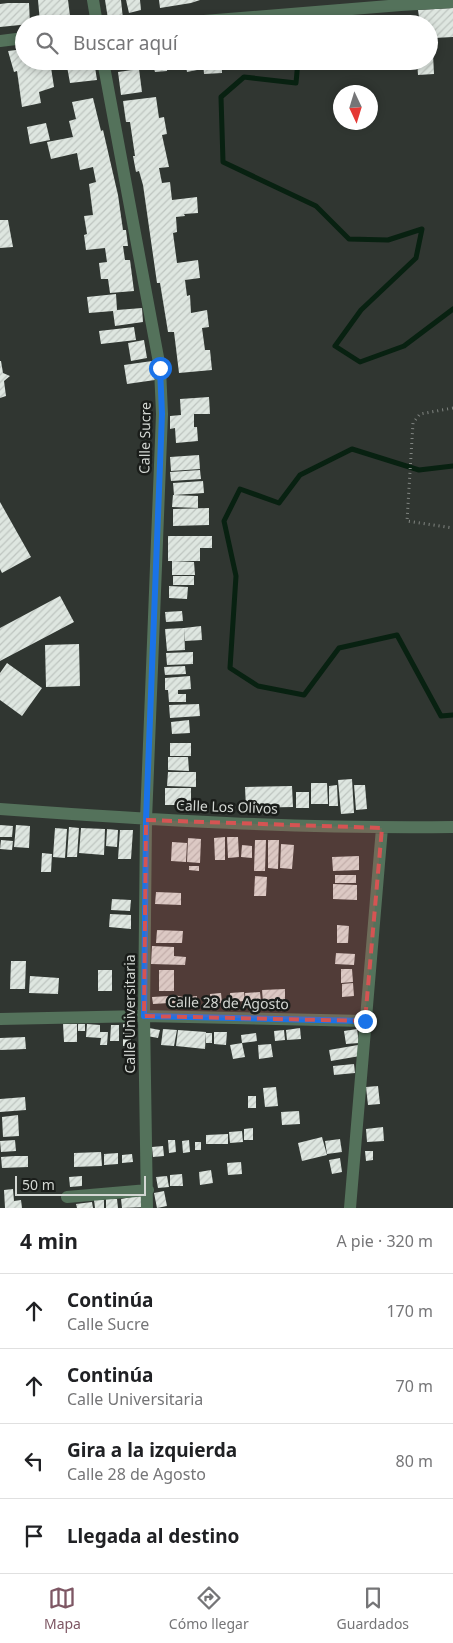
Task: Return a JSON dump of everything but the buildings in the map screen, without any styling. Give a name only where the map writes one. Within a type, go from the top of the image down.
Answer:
[{"type":"street","points":[[93,0],[96,15]]},
{"type":"street","points":[[278,15],[453,2]]},
{"type":"street","points":[[0,41],[15,39]]},
{"type":"street","name":"Calle Sucre","points":[[105,70],[160,368],[162,414],[146,820]]},
{"type":"street","name":"Calle Los Olivos","points":[[0,809],[146,820],[382,828],[453,826]]},
{"type":"street","name":"Calle Universitaria","points":[[146,820],[144,1016],[147,1208]]},
{"type":"street","points":[[350,1208],[382,828]]},
{"type":"street","name":"Calle 28 de Agosto","points":[[0,1019],[144,1016],[365,1021]]},
{"type":"street","points":[[66,1198],[148,1190]]},
{"type":"path","points":[[453,408],[420,414],[413,423],[406,521],[453,528]]},
{"type":"highlighted area","points":[[146,820],[382,828],[365,1021],[144,1016]]},
{"type":"waterway","points":[[297,70],[296,83],[244,77],[221,97],[223,162],[316,206],[349,239],[388,240],[422,229],[416,258],[361,310],[335,346],[360,362],[404,346],[453,309]]},
{"type":"waterway","points":[[453,466],[419,470],[352,449],[300,475],[279,503],[240,489],[224,521],[236,576],[230,668],[258,686],[304,695],[339,648],[397,635],[441,716],[453,715]]},
{"type":"route","points":[[160,368],[162,414],[146,820],[144,1016],[365,1021]]}]
